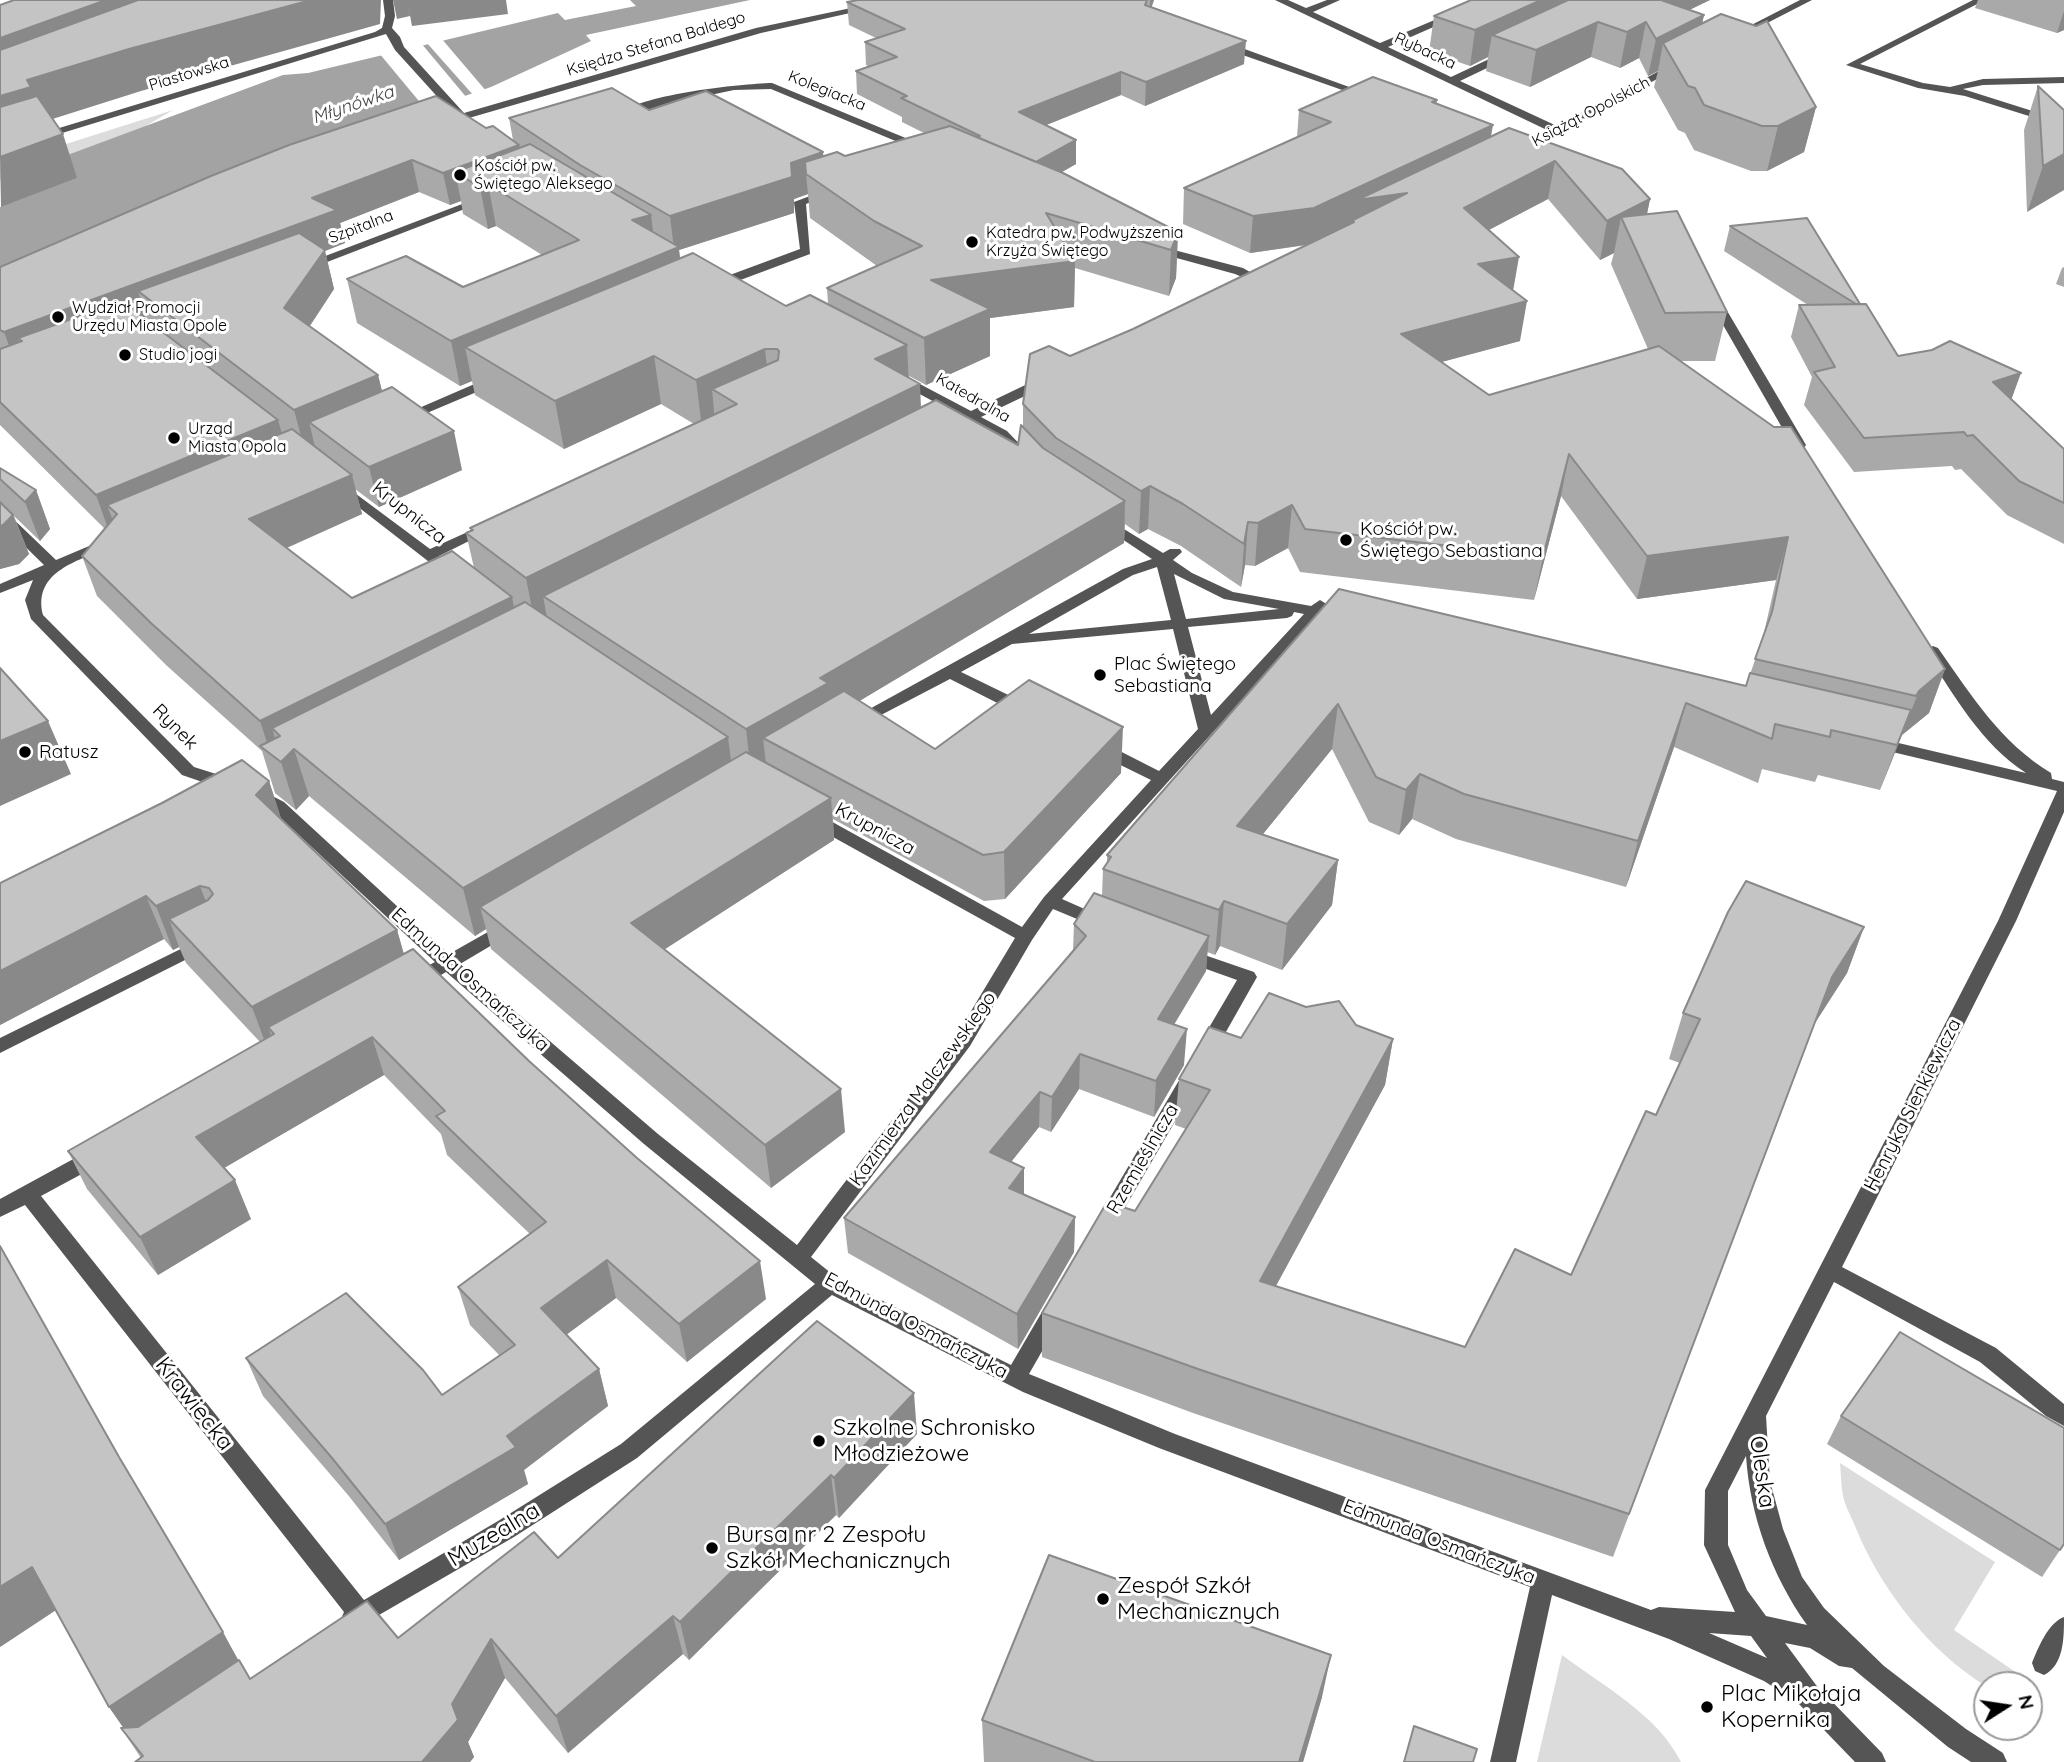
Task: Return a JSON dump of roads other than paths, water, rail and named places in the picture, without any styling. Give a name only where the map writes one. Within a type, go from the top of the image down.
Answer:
[{"type":"street","points":[[388,0],[390,16],[387,29],[399,48],[478,134]]},
{"type":"street","name":"Księdza Stefana Baldego","points":[[462,117],[759,30],[903,0]]},
{"type":"street","name":"Rybacka","points":[[1280,0],[1556,130]]},
{"type":"street","points":[[1305,12],[1335,0]]},
{"type":"street","points":[[1379,47],[1490,0]]},
{"type":"street","points":[[1720,43],[1807,0]]},
{"type":"street","points":[[1980,0],[1851,65],[1922,86],[1967,93],[2064,124]]},
{"type":"street","name":"Piastowska","points":[[0,149],[378,34],[387,29]]},
{"type":"street","points":[[1215,41],[1383,102]]},
{"type":"street","points":[[1451,81],[1513,52]]},
{"type":"street","name":"Książąt Opolskich","points":[[1541,158],[1513,151],[1685,62]]},
{"type":"street","points":[[1948,90],[1983,82],[2064,80]]},
{"type":"street","name":"Kolegiacka","points":[[617,116],[670,100],[734,87],[772,86],[928,152]]},
{"type":"street","points":[[716,284],[806,251],[800,202],[838,190]]},
{"type":"street","name":"Szpitalna","points":[[290,272],[492,196]]},
{"type":"street","points":[[1146,247],[1238,271],[1250,282],[1268,273]]},
{"type":"street","points":[[1709,290],[1803,452]]},
{"type":"street","name":"Katedralna","points":[[884,369],[972,415],[1002,434],[1035,471]]},
{"type":"street","points":[[936,434],[1063,372]]},
{"type":"street","points":[[394,422],[506,374]]},
{"type":"street","name":"Krupnicza","points":[[327,475],[461,580]]},
{"type":"street","points":[[1088,511],[1169,556],[1187,576],[1229,596],[1318,608],[1355,620]]},
{"type":"street","points":[[0,514],[54,566]]},
{"type":"street","points":[[429,555],[505,519]]},
{"type":"street","points":[[0,589],[116,540]]},
{"type":"street","points":[[1169,556],[1180,624],[1206,728]]},
{"type":"street","points":[[843,728],[945,675],[1128,572],[1169,556]]},
{"type":"street","name":"Rynek","points":[[54,566],[33,591],[32,601],[36,616],[188,771],[217,782],[253,783]]},
{"type":"street","points":[[1007,641],[1318,608]]},
{"type":"street","points":[[1086,741],[1155,783],[1318,608]]},
{"type":"street","points":[[1922,634],[1985,728],[2019,762],[2064,787]]},
{"type":"street","points":[[945,675],[1037,716]]},
{"type":"street","points":[[1863,740],[2064,787]]},
{"type":"street","points":[[1985,769],[2001,764],[2007,751]]},
{"type":"street","points":[[222,799],[253,783]]},
{"type":"street","name":"Edmunda Osmańczyka","points":[[253,783],[447,963],[651,1139],[830,1284],[1015,1378],[1167,1441],[1637,1616],[1737,1656],[1773,1673],[1807,1694]]},
{"type":"street","name":"Kazimierza Malczewskiego","points":[[798,1259],[963,1041],[1050,901],[1155,783]]},
{"type":"street","name":"Henryka Sienkiewicza","points":[[1755,1413],[2007,921],[2064,793]]},
{"type":"street","name":"Krupnicza","points":[[797,810],[1026,936]]},
{"type":"street","points":[[1050,901],[1118,929]]},
{"type":"street","points":[[402,989],[524,919]]},
{"type":"street","points":[[0,1046],[217,937]]},
{"type":"street","name":"Rzemieślnicza","points":[[1095,1241],[1248,977],[1170,948]]},
{"type":"street","points":[[0,1209],[112,1147]]},
{"type":"street","name":"Krawiecka","points":[[29,1194],[360,1614]]},
{"type":"street","points":[[1829,1270],[1900,1305],[1989,1356],[2049,1407],[2064,1416]]},
{"type":"street","name":"Muzealna","points":[[337,1629],[517,1522],[629,1451],[830,1284]]},
{"type":"street","points":[[1015,1378],[1061,1298]]},
{"type":"street","name":"Oleska","points":[[1755,1413],[1717,1490],[1716,1545],[1738,1597],[1756,1625],[1807,1694],[1874,1762]]},
{"type":"street","name":"Oleska","points":[[1755,1413],[1759,1481],[1771,1529],[1793,1584],[1815,1616],[1875,1674],[1957,1738],[1994,1762]]},
{"type":"street","points":[[1503,1762],[1543,1581]]},
{"type":"street","name":"Edmunda Osmańczyka","points":[[1637,1616],[1756,1625],[1815,1637],[1875,1674]]},
{"type":"street","points":[[2044,1663],[2064,1628]]},
{"type":"water","name":"Młynówka","points":[[630,0],[750,0],[586,35],[591,41],[491,87],[371,128],[0,305],[0,207],[76,178],[0,180],[283,75],[308,73],[558,13],[565,20],[636,6]]},
{"type":"place","name":"Kościół pw. Świętego Aleksego","points":[[460,175]]},
{"type":"place","name":"Katedra pw. Podwyższenia Krzyża Świętego","points":[[972,242]]},
{"type":"place","name":"Wydział Promocji Urzędu Miasta Opole","points":[[58,317]]},
{"type":"place","name":"Studio jogi","points":[[125,355]]},
{"type":"place","name":"Urząd Miasta Opola","points":[[174,438]]},
{"type":"place","name":"Kościół pw. Świętego Sebastiana","points":[[1346,540]]},
{"type":"place","name":"Plac Świętego Sebastiana","points":[[1100,675]]},
{"type":"place","name":"Ratusz","points":[[25,752]]},
{"type":"place","name":"Szkolne Schronisko Młodzieżowe","points":[[819,1441]]},
{"type":"place","name":"Bursa nr 2 Zespołu Szkół Mechanicznych","points":[[712,1548]]},
{"type":"place","name":"Zespół Szkół Mechanicznych","points":[[1103,1599]]},
{"type":"place","name":"Plac Mikołaja Kopernika","points":[[1707,1707]]}]
